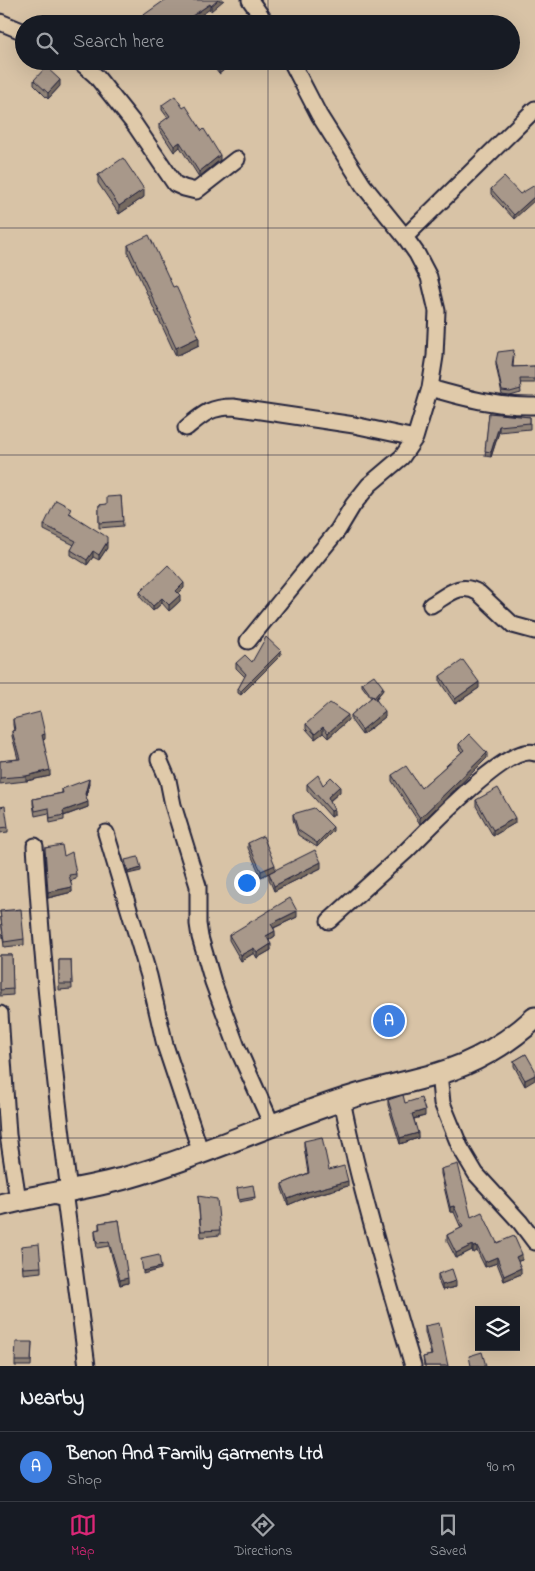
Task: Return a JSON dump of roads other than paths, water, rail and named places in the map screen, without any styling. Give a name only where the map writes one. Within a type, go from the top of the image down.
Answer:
[{"type":"street","points":[[250,0],[261,15]]},
{"type":"street","points":[[0,22],[15,28]]},
{"type":"street","points":[[89,70],[124,111],[175,184],[196,191],[237,159]]},
{"type":"street","points":[[248,641],[338,530],[353,505],[369,485],[402,457],[415,438],[430,388],[435,356],[437,311],[429,277],[417,254],[405,237],[363,186],[319,115],[296,70]]},
{"type":"street","points":[[405,237],[535,109]]},
{"type":"street","points":[[430,388],[484,403],[535,406]]},
{"type":"street","points":[[186,428],[207,410],[233,407],[354,424],[415,438]]},
{"type":"street","points":[[431,605],[461,588],[473,589],[513,625],[535,631]]},
{"type":"street","points":[[329,921],[405,851],[459,797],[487,774],[524,752],[535,753]]},
{"type":"street","points":[[159,759],[168,780],[173,805],[198,886],[200,938],[213,982],[237,1048],[272,1125]]},
{"type":"street","points":[[106,833],[149,976],[165,1045],[201,1153]]},
{"type":"street","points":[[35,846],[42,955],[69,1191]]},
{"type":"street","points":[[0,1014],[8,1135],[9,1203],[129,1177],[201,1153],[342,1100],[385,1086],[439,1073],[497,1047],[514,1036],[535,1018]]},
{"type":"street","points":[[439,1073],[442,1104],[460,1147],[476,1174],[520,1222],[535,1242]]},
{"type":"street","points":[[342,1100],[353,1156],[366,1206],[413,1366]]},
{"type":"street","points":[[47,1195],[65,1199],[87,1366]]},
{"type":"place","name":"Benon And Family Garments Ltd","points":[[389,1021]]}]
